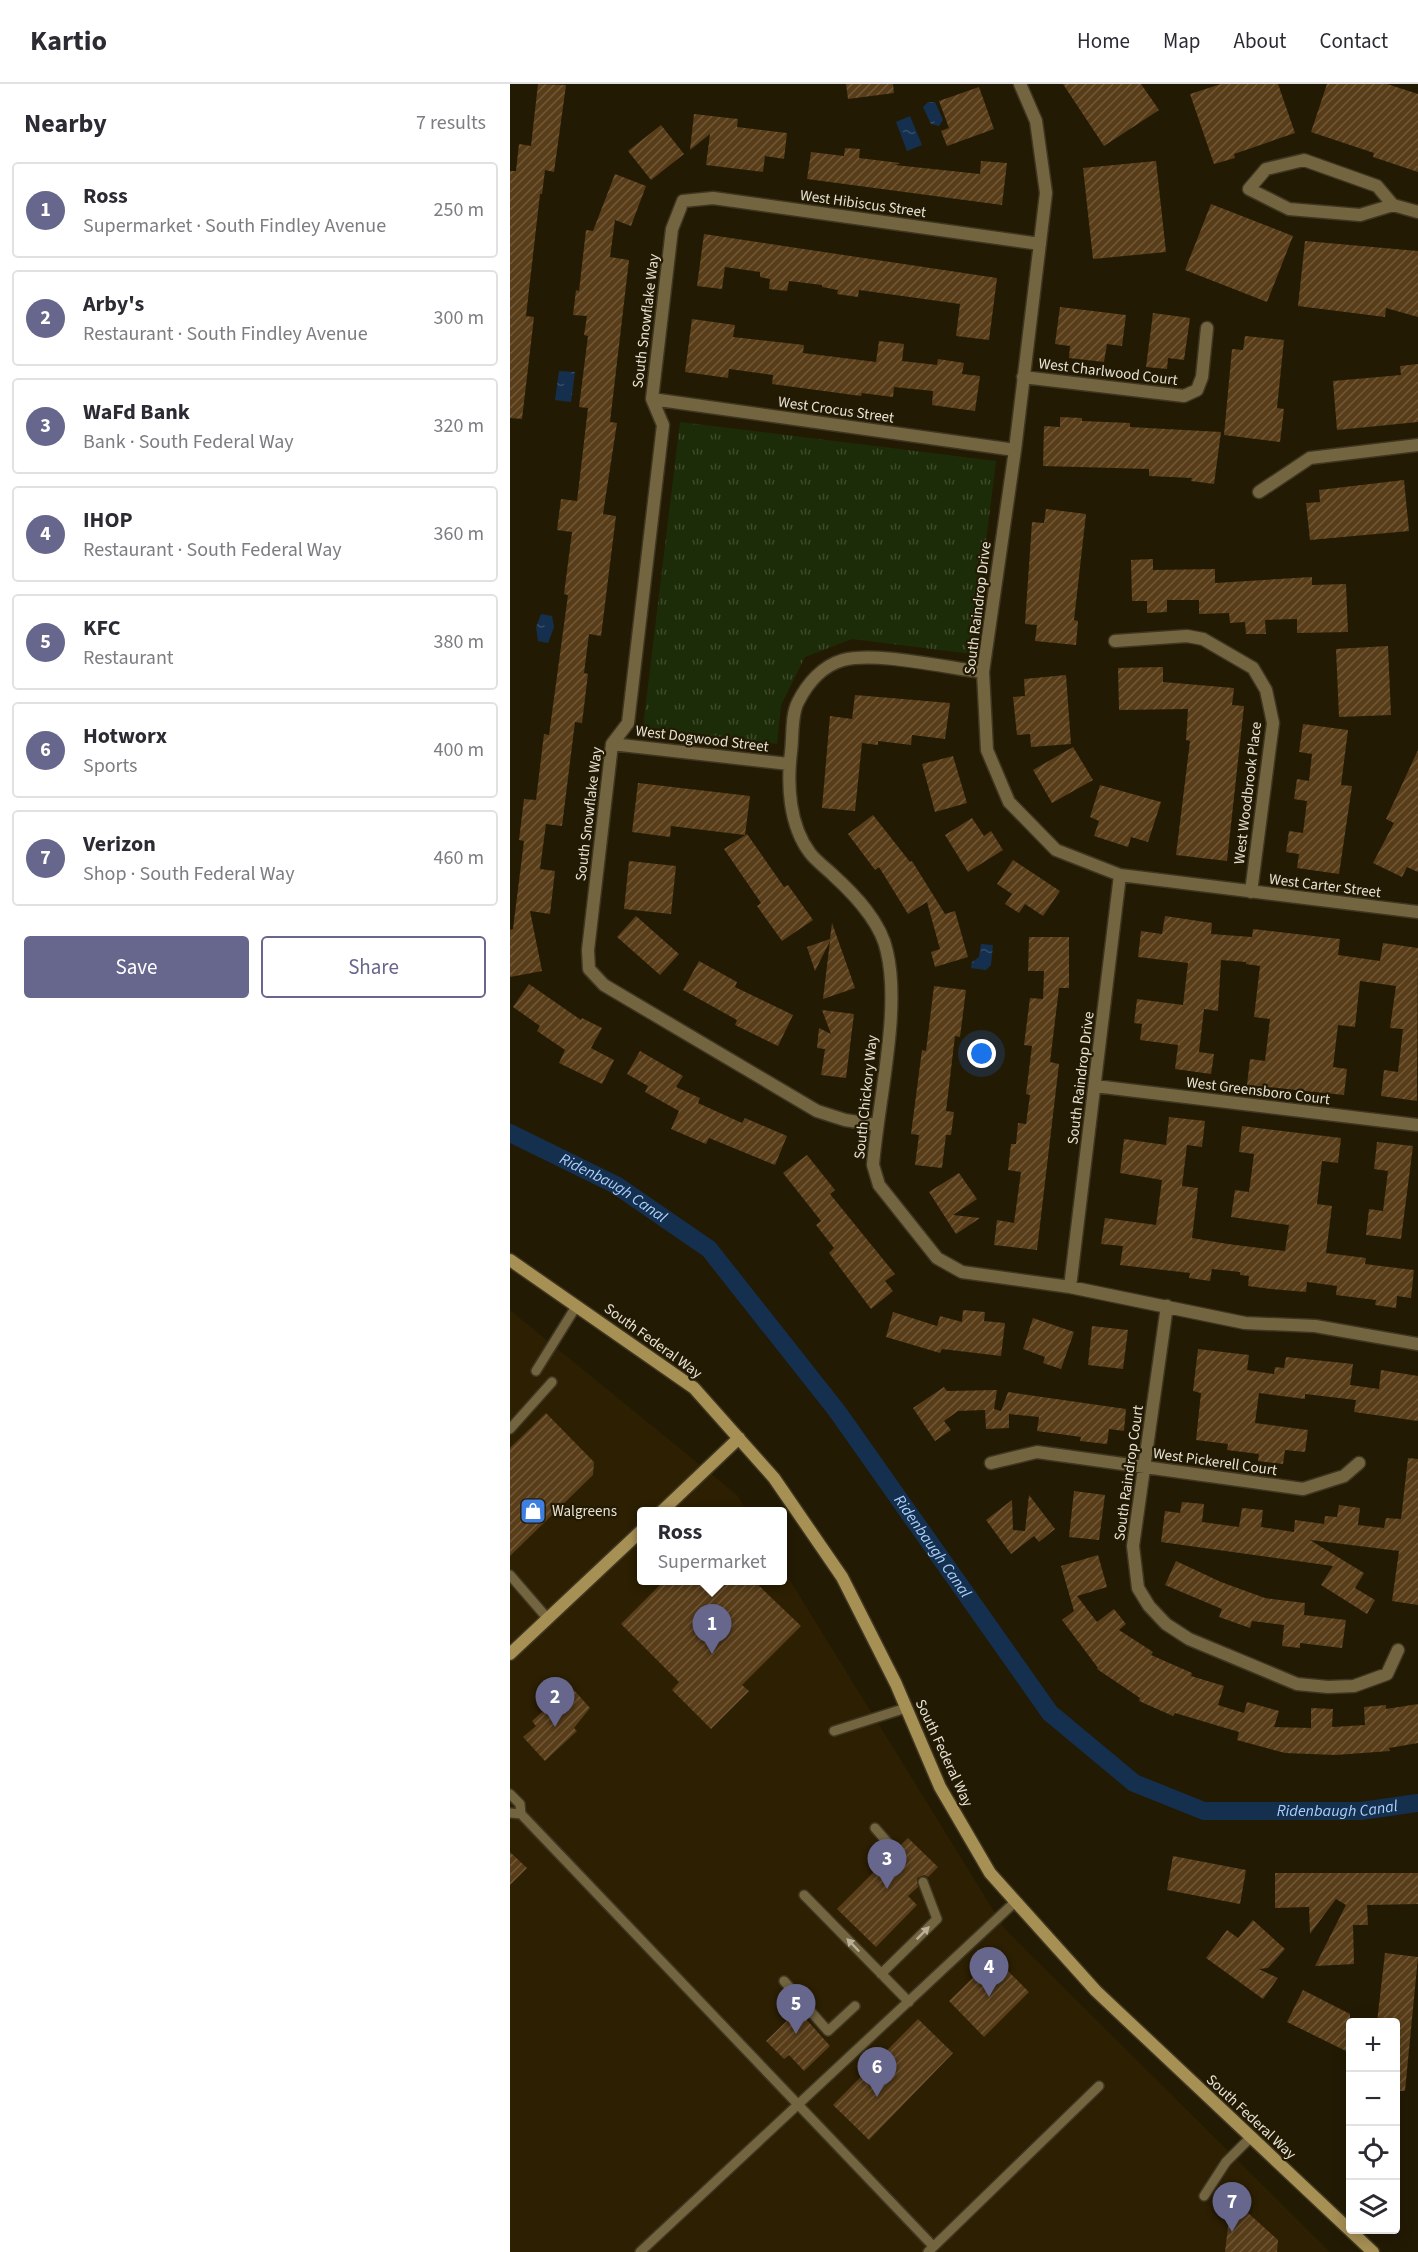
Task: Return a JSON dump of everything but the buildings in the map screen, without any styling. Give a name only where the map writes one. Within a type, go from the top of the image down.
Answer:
[{"type":"main road","name":"South Federal Way","points":[[510,1260],[694,1388],[774,1478],[842,1577],[906,1707],[940,1786],[990,1874],[1096,1991],[1373,2252]]},
{"type":"main road","points":[[667,1507],[739,1438]]},
{"type":"main road","points":[[510,1654],[637,1535]]},
{"type":"street","name":"South Raindrop Drive","points":[[1020,84],[1036,121],[1046,193],[1015,450],[983,672],[987,750],[1009,802],[1056,850],[1120,875],[1071,1287]]},
{"type":"street","points":[[1394,205],[1360,215],[1289,209],[1248,189],[1266,169],[1304,160],[1377,186],[1394,205],[1418,212]]},
{"type":"street","name":"West Hibiscus Street","points":[[683,201],[713,198],[1040,244]]},
{"type":"street","name":"South Snowflake Way","points":[[683,201],[672,229],[652,399],[663,424],[628,723],[612,744],[588,950],[589,969],[604,985],[817,1111],[845,1120],[876,1125]]},
{"type":"street","name":"West Charlwood Court","points":[[1023,377],[1184,396],[1197,390],[1202,377],[1207,328]]},
{"type":"street","name":"West Crocus Street","points":[[652,399],[1015,450]]},
{"type":"street","points":[[1259,492],[1310,458],[1418,445]]},
{"type":"street","name":"West Woodbrook Place","points":[[1114,641],[1187,636],[1203,639],[1253,668],[1266,690],[1273,723],[1251,892]]},
{"type":"street","name":"South Chickory Way","points":[[983,672],[870,658],[843,660],[817,674],[796,704],[789,764],[790,798],[797,828],[810,853],[855,895],[874,922],[887,949],[891,980],[891,1009],[876,1125],[874,1175],[938,1258],[962,1272],[1071,1287],[1245,1323],[1315,1326],[1418,1344]]},
{"type":"street","name":"West Dogwood Street","points":[[612,744],[789,764]]},
{"type":"street","name":"West Carter Street","points":[[1120,875],[1418,912]]},
{"type":"street","name":"West Greensboro Court","points":[[1095,1086],[1418,1125]]},
{"type":"street","name":"South Raindrop Court","points":[[1167,1306],[1133,1546],[1138,1588],[1149,1606],[1166,1624],[1190,1639],[1296,1684],[1354,1686],[1387,1674],[1398,1650]]},
{"type":"street","name":"West Pickerell Court","points":[[991,1463],[1037,1452],[1303,1489],[1344,1476],[1359,1463]]},
{"type":"lane","points":[[536,1371],[577,1305]]},
{"type":"lane","points":[[510,1429],[552,1382]]},
{"type":"lane","points":[[510,1575],[548,1619]]},
{"type":"lane","points":[[834,1731],[906,1707]]},
{"type":"lane","points":[[510,1794],[520,1804],[521,1814],[798,2105],[931,2249],[1099,2086]]},
{"type":"lane","points":[[510,1813],[521,1814]]},
{"type":"lane","points":[[875,1828],[895,1851]]},
{"type":"lane","points":[[881,1974],[937,1918],[923,1882]]},
{"type":"lane","points":[[804,1895],[909,2002]]},
{"type":"lane","points":[[640,2252],[1015,1902]]},
{"type":"lane","points":[[784,1981],[828,2031],[855,2006]]},
{"type":"lane","points":[[1203,2196],[1226,2162],[1251,2137]]},
{"type":"shaded area","points":[[510,1310],[737,1495],[744,1507],[637,1507],[637,1585],[787,1585],[787,1575],[1005,1929],[1330,2252],[510,2252]]},
{"type":"green space","points":[[680,422],[996,461],[972,654],[852,639],[805,657],[781,705],[777,744],[643,727]]},
{"type":"water","points":[[928,102],[935,102],[943,120],[939,126],[931,124],[923,107]]},
{"type":"water","points":[[910,116],[922,145],[907,151],[896,122]]},
{"type":"water","points":[[559,371],[575,372],[571,402],[555,400]]},
{"type":"water","points":[[541,614],[552,616],[554,627],[548,643],[538,641],[536,627]]},
{"type":"water","points":[[981,944],[993,945],[991,965],[986,970],[971,968],[972,962],[979,957]]},
{"type":"waterway","name":"Ridenbaugh Canal","points":[[510,1133],[616,1185],[709,1249],[837,1411],[1050,1713],[1134,1783],[1204,1811],[1361,1811],[1418,1803]]},
{"type":"place","name":"Walgreens","points":[[533,1511]]},
{"type":"place","name":"Ross","points":[[712,1654]]},
{"type":"place","name":"Arby's","points":[[555,1727]]},
{"type":"place","name":"WaFd Bank","points":[[887,1889]]},
{"type":"place","name":"IHOP","points":[[989,1997]]},
{"type":"place","name":"KFC","points":[[796,2034]]},
{"type":"place","name":"Hotworx","points":[[877,2097]]},
{"type":"place","name":"Verizon","points":[[1232,2232]]}]
